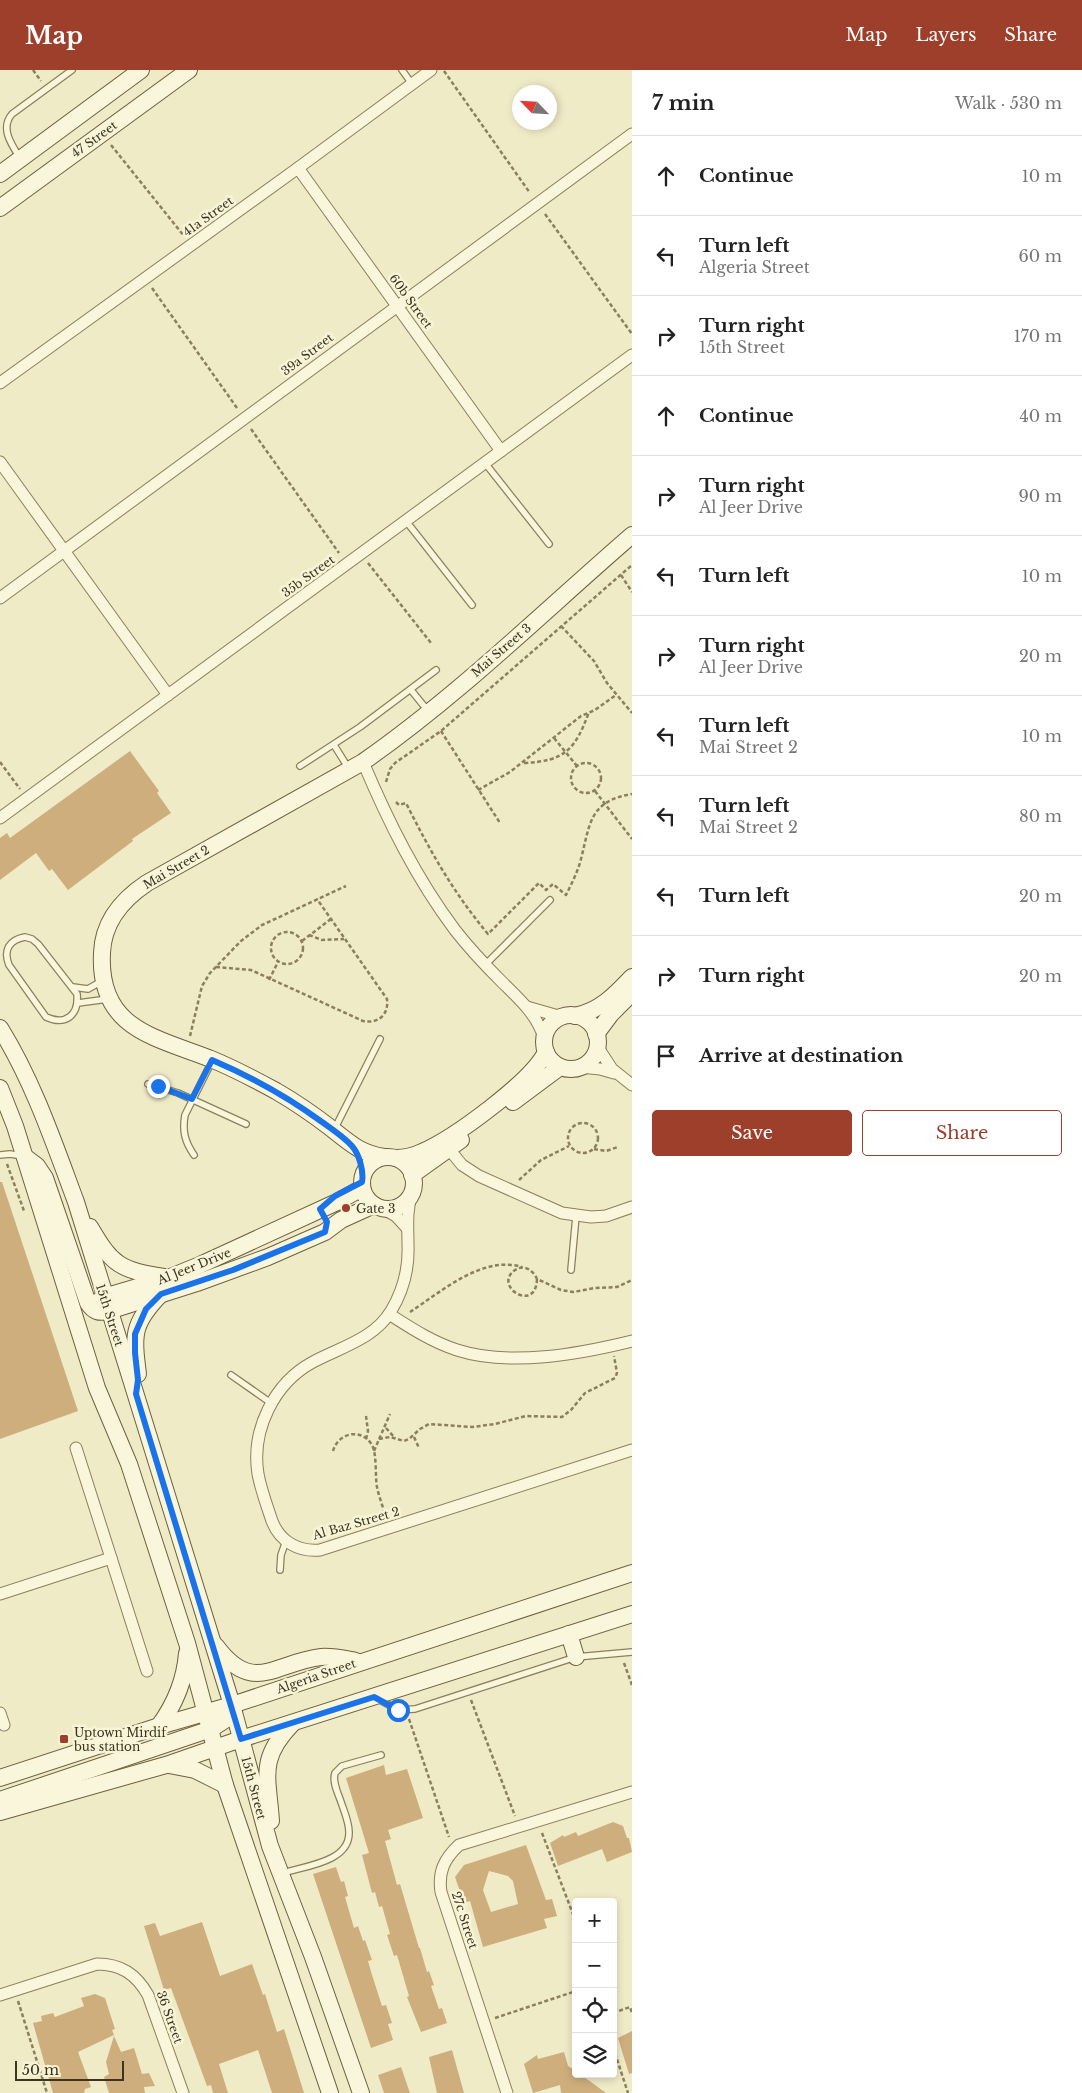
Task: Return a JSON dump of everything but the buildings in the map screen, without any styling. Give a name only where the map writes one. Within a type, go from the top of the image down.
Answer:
[{"type":"street","name":"47 Street","points":[[0,208],[189,70]]},
{"type":"street","name":"41a Street","points":[[0,383],[431,70]]},
{"type":"street","points":[[0,174],[134,72]]},
{"type":"street","name":"39a Street","points":[[0,598],[632,134]]},
{"type":"street","name":"60b Street","points":[[298,168],[501,452]]},
{"type":"street","name":"35b Street","points":[[0,818],[632,355]]},
{"type":"street","points":[[0,462],[168,695]]},
{"type":"street","name":"Mai Street 3","points":[[356,766],[430,712],[630,543]]},
{"type":"street","points":[[356,766],[386,814],[412,863],[455,930],[537,1021],[545,1045],[554,1063],[566,1069],[580,1067],[600,1069],[618,1075]]},
{"type":"street","name":"Mai Street 2","points":[[356,766],[134,891],[113,916],[106,932],[101,964],[104,980],[111,999],[124,1019],[134,1027],[155,1039],[212,1060],[279,1092],[334,1130],[353,1147],[368,1154],[390,1158]]},
{"type":"street","points":[[407,1228],[396,1216],[378,1207],[366,1198],[363,1182],[373,1162],[421,1152],[465,1125],[532,1072],[545,1045],[550,1025],[568,1016],[593,1011],[601,1007],[632,977]]},
{"type":"street","points":[[580,1067],[591,1059],[596,1040],[611,1014],[632,993]]},
{"type":"street","points":[[525,1006],[568,1016],[590,1024],[606,1062],[618,1075],[632,1085]]},
{"type":"street","name":"15th Street","points":[[0,1028],[34,1095],[76,1202],[232,1705],[270,1846],[322,1982],[361,2093]]},
{"type":"street","points":[[412,1175],[560,1066]]},
{"type":"street","name":"15th Street","points":[[0,1088],[25,1157],[97,1388],[129,1464],[187,1643],[225,1785],[330,2093]]},
{"type":"street","name":"Mai Street 2","points":[[353,1147],[363,1182]]},
{"type":"street","points":[[449,1149],[470,1171],[548,1207],[576,1216],[606,1216],[632,1207]]},
{"type":"street","points":[[25,1157],[37,1166],[45,1178],[91,1308],[99,1312],[107,1304]]},
{"type":"street","points":[[390,1158],[406,1165],[412,1175],[412,1193],[407,1210],[408,1264],[394,1317]]},
{"type":"street","name":"Al Jeer Drive","points":[[107,1304],[247,1244],[320,1209],[335,1196],[363,1182]]},
{"type":"street","points":[[378,1207],[400,1206],[412,1193]]},
{"type":"street","points":[[76,1202],[101,1246],[114,1261],[122,1267],[138,1273],[168,1278]]},
{"type":"street","name":"Al Jeer Drive","points":[[107,1304],[161,1294],[233,1270],[325,1232],[345,1218],[378,1207]]},
{"type":"street","points":[[320,1209],[327,1222],[325,1232]]},
{"type":"street","points":[[136,1394],[138,1380],[135,1334],[146,1309],[161,1294]]},
{"type":"street","points":[[81,1332],[86,1316],[91,1308]]},
{"type":"street","points":[[394,1317],[444,1345],[477,1355],[497,1358],[538,1358],[632,1341]]},
{"type":"street","points":[[286,1541],[274,1527],[258,1473],[258,1442],[265,1415],[279,1391],[298,1372],[312,1362],[355,1343],[379,1325],[394,1317]]},
{"type":"street","points":[[76,1448],[147,1670]]},
{"type":"street","name":"Al Baz Street 2","points":[[286,1541],[302,1549],[320,1550],[632,1450]]},
{"type":"street","points":[[0,1594],[111,1558]]},
{"type":"street","name":"Algeria Street","points":[[0,1778],[159,1726],[232,1705],[632,1573]]},
{"type":"street","points":[[0,1812],[166,1765],[241,1739],[632,1614]]},
{"type":"street","points":[[569,1634],[576,1657]]},
{"type":"street","points":[[212,1640],[224,1656],[233,1664],[244,1670],[256,1673],[269,1672],[322,1657],[358,1662]]},
{"type":"street","points":[[159,1726],[178,1694],[185,1669],[187,1643]]},
{"type":"street","points":[[0,1800],[210,1729],[225,1720],[232,1705]]},
{"type":"street","points":[[0,1713],[4,1725]]},
{"type":"street","points":[[270,1846],[272,1826],[267,1778],[268,1762],[278,1740],[294,1722]]},
{"type":"street","points":[[166,1765],[195,1770],[225,1785]]},
{"type":"street","points":[[453,1850],[459,1845],[472,1840],[632,1792]]},
{"type":"street","name":"27c Street","points":[[453,1850],[442,1866],[439,1879],[441,1892],[507,2093]]},
{"type":"street","name":"36 Street","points":[[0,1995],[97,1964],[110,1964],[122,1968],[133,1974],[142,1984],[148,1995],[183,2093]]},
{"type":"lane","points":[[21,159],[6,137],[6,122],[12,114],[72,70]]},
{"type":"lane","points":[[402,70],[412,84]]},
{"type":"lane","points":[[485,463],[549,544]]},
{"type":"lane","points":[[406,521],[472,605]]},
{"type":"lane","points":[[300,766],[334,745],[436,670]]},
{"type":"lane","points":[[411,690],[430,712]]},
{"type":"lane","points":[[334,745],[356,766]]},
{"type":"lane","points":[[485,965],[550,900]]},
{"type":"lane","points":[[25,937],[32,939],[72,987],[77,994],[78,1003],[70,1017],[54,1020],[46,1016],[8,965],[6,950],[10,943],[17,938],[25,937]]},
{"type":"lane","points":[[72,987],[88,989],[104,980]]},
{"type":"lane","points":[[78,1003],[111,999]]},
{"type":"lane","points":[[334,1130],[380,1039]]},
{"type":"lane","points":[[194,1155],[184,1135],[183,1124],[192,1099],[212,1060]]},
{"type":"lane","points":[[148,1084],[168,1089],[246,1124]]},
{"type":"lane","points":[[0,1155],[10,1154],[25,1157]]},
{"type":"lane","points":[[571,1270],[576,1216]]},
{"type":"lane","points":[[231,1375],[271,1403]]},
{"type":"lane","points":[[280,1570],[281,1555],[286,1541]]},
{"type":"lane","points":[[374,1697],[389,1706],[406,1711],[587,1654],[621,1654],[632,1652]]},
{"type":"lane","points":[[281,1874],[329,1859],[341,1852],[346,1846],[350,1833],[335,1782],[335,1772],[342,1766],[381,1755]]},
{"type":"path","points":[[33,70],[47,88]]},
{"type":"path","points":[[102,133],[191,246]]},
{"type":"path","points":[[361,554],[431,643]]},
{"type":"path","points":[[386,786],[386,778],[395,763],[441,732],[632,566]]},
{"type":"path","points":[[621,575],[632,592]]},
{"type":"path","points":[[561,626],[594,660],[616,695],[632,713]]},
{"type":"path","points":[[478,790],[502,778],[581,716],[616,695]]},
{"type":"path","points":[[522,764],[551,760],[566,753],[578,739],[589,712]]},
{"type":"path","points":[[441,732],[500,823]]},
{"type":"path","points":[[554,738],[577,766]]},
{"type":"path","points":[[0,762],[27,798]]},
{"type":"path","points":[[588,763],[599,769],[601,781],[594,791],[584,793],[574,787],[571,776],[577,766],[588,763]]},
{"type":"path","points":[[594,791],[632,839]]},
{"type":"path","points":[[394,800],[399,805],[406,803],[442,872],[470,913],[488,934],[540,883],[546,890],[553,884],[566,895],[580,861],[588,825],[598,810],[605,804],[615,798],[632,794]]},
{"type":"path","points":[[183,1048],[194,1022],[202,986],[241,941],[262,925],[346,886]]},
{"type":"path","points":[[216,968],[245,968],[363,1021],[376,1021],[386,1012],[387,999],[317,900]]},
{"type":"path","points":[[301,941],[331,919]]},
{"type":"path","points":[[290,932],[301,941],[303,951],[298,960],[288,964],[278,962],[272,954],[271,944],[280,933],[290,932]]},
{"type":"path","points":[[309,936],[322,940],[345,939]]},
{"type":"path","points":[[269,980],[278,962]]},
{"type":"path","points":[[594,1149],[598,1138],[594,1128],[579,1124],[570,1130],[568,1141],[570,1146],[581,1154],[594,1149],[606,1152],[618,1147]]},
{"type":"path","points":[[509,1190],[535,1165],[570,1146]]},
{"type":"path","points":[[394,1317],[478,1271],[499,1265],[529,1268],[534,1273],[537,1279],[537,1286],[534,1292],[528,1295],[521,1296],[514,1293],[510,1288],[511,1274],[522,1268]]},
{"type":"path","points":[[537,1279],[561,1290],[573,1292],[617,1286],[632,1280]]},
{"type":"path","points":[[379,1440],[395,1438],[404,1441],[430,1424],[472,1427],[495,1424],[526,1416],[562,1417],[572,1410],[585,1393],[615,1378],[617,1373],[612,1346]]},
{"type":"path","points":[[374,1451],[390,1414]]},
{"type":"path","points":[[366,1416],[368,1431],[366,1439]]},
{"type":"path","points":[[386,1428],[395,1438]]},
{"type":"path","points":[[333,1451],[337,1441],[347,1435],[358,1435],[366,1439],[374,1451],[377,1488],[389,1528]]},
{"type":"path","points":[[414,1436],[419,1448]]},
{"type":"path","points":[[621,1654],[632,1685]]},
{"type":"path","points":[[467,1691],[518,1826]]},
{"type":"path","points":[[406,1711],[453,1850]]},
{"type":"path","points":[[537,1820],[572,1912]]},
{"type":"path","points":[[14,1990],[47,2093]]},
{"type":"path","points":[[484,2022],[572,1992]]},
{"type":"path","points":[[617,2012],[630,2007],[632,2013]]},
{"type":"path","points":[[617,2059],[628,2093]]},
{"type":"place","name":"Gate 3","points":[[346,1208]]},
{"type":"place","name":"Uptown Mirdif bus station","points":[[64,1739]]},
{"type":"route","points":[[158,1086],[192,1099],[212,1060],[257,1080],[299,1105],[334,1130],[353,1147],[359,1161],[363,1176],[362,1182],[328,1200],[320,1209],[326,1217],[327,1227],[325,1232],[268,1257],[161,1294],[146,1309],[135,1334],[134,1344],[138,1380],[136,1394],[241,1739],[374,1697],[398,1710]]}]
